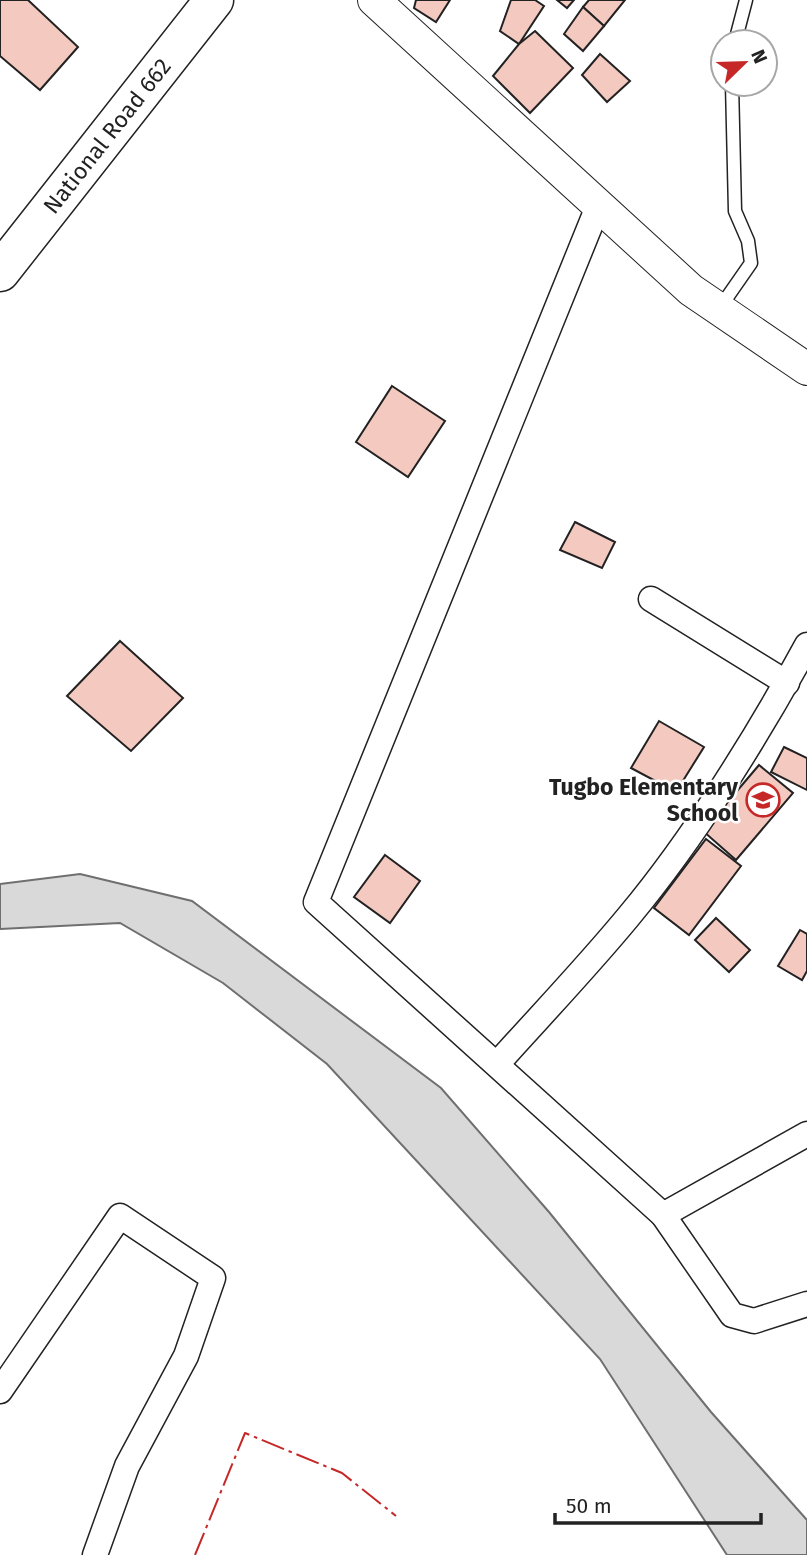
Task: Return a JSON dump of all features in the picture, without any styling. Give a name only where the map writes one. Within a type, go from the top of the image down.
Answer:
[{"type":"main road","name":"National Road 662","points":[[0,272],[214,0]]},
{"type":"street","points":[[374,0],[691,290],[807,369]]},
{"type":"street","points":[[599,204],[316,902],[498,1063],[663,1215],[732,1315],[754,1321],[807,1304]]},
{"type":"street","points":[[651,599],[787,683]]},
{"type":"street","points":[[498,1063],[638,905],[685,842],[787,683],[807,645]]},
{"type":"street","points":[[663,1215],[807,1134]]},
{"type":"street","points":[[0,1391],[120,1216],[213,1278],[187,1356],[127,1466],[95,1555]]},
{"type":"lane","points":[[739,28],[746,0]]},
{"type":"lane","points":[[719,309],[751,263],[748,241],[735,211],[732,98]]},
{"type":"shaded area","points":[[80,874],[192,901],[441,1088],[549,1212],[711,1412],[807,1520],[807,1555],[727,1555],[600,1359],[327,1064],[223,983],[120,923],[0,929],[0,884]]},
{"type":"building","points":[[0,0],[28,0],[78,47],[40,90],[0,56]]},
{"type":"building","points":[[416,0],[450,0],[436,22],[414,8]]},
{"type":"building","points":[[511,0],[535,0],[544,6],[519,44],[500,31]]},
{"type":"building","points":[[557,0],[574,0],[567,8]]},
{"type":"building","points":[[589,0],[625,0],[604,26],[583,7]]},
{"type":"building","points":[[583,7],[604,26],[583,51],[564,34]]},
{"type":"building","points":[[535,31],[573,68],[530,113],[493,76],[519,44]]},
{"type":"building","points":[[600,54],[630,81],[607,102],[582,75]]},
{"type":"building","points":[[392,386],[445,421],[408,477],[356,442]]},
{"type":"building","points":[[575,522],[615,542],[602,568],[560,550]]},
{"type":"building","points":[[120,641],[183,698],[131,751],[67,696]]},
{"type":"building","points":[[659,721],[704,747],[676,792],[631,768]]},
{"type":"building","points":[[784,747],[807,758],[807,790],[771,772]]},
{"type":"building","points":[[759,765],[793,793],[736,860],[703,831]]},
{"type":"building","points":[[706,839],[741,866],[689,935],[654,908]]},
{"type":"building","points":[[385,855],[420,881],[390,923],[354,897]]},
{"type":"building","points":[[716,918],[750,950],[729,972],[695,940]]},
{"type":"building","points":[[800,930],[807,934],[807,971],[802,980],[778,966]]},
{"type":"power","points":[[195,1555],[245,1433],[342,1473],[396,1516]]},
{"type":"place","name":"Tugbo Elementary School","points":[[763,800]]}]
